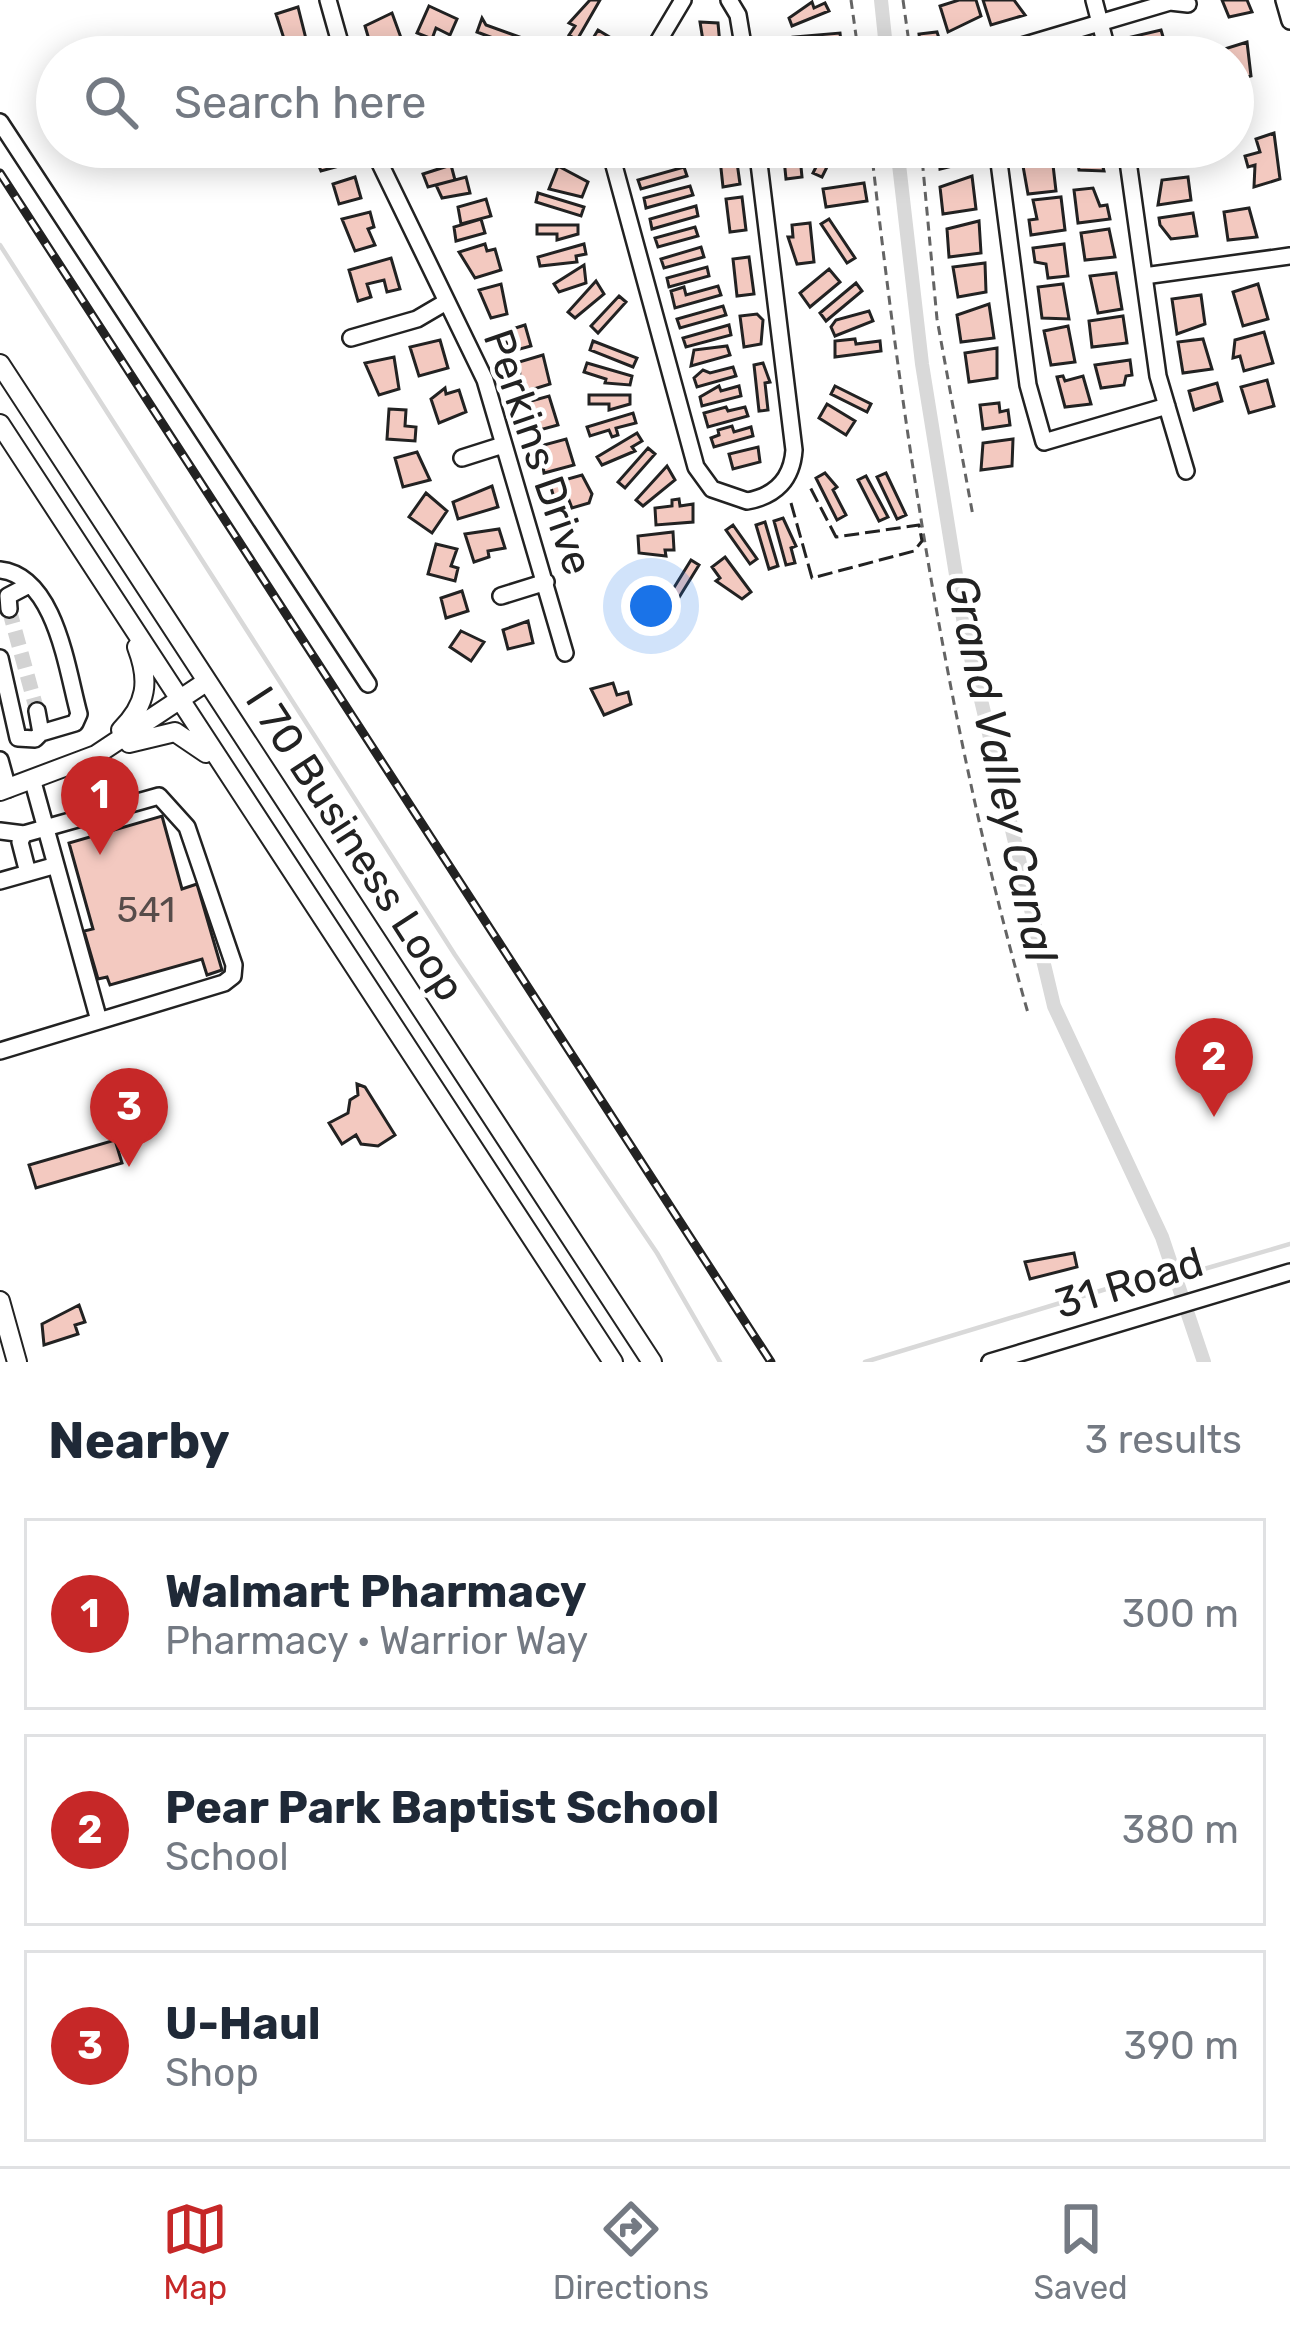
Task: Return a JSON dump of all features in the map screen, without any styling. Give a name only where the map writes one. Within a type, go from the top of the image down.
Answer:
[{"type":"main road","name":"I 70 Business Loop","points":[[0,364],[652,1362]]},
{"type":"main road","name":"I 70 Business Loop","points":[[0,424],[613,1362]]},
{"type":"main road","points":[[96,754],[132,719],[146,688],[136,645],[99,577]]},
{"type":"main road","points":[[96,754],[206,682]]},
{"type":"main road","points":[[4,790],[160,733],[184,734],[208,756],[256,817]]},
{"type":"main road","points":[[0,1301],[17,1362]]},
{"type":"street","points":[[328,0],[338,36]]},
{"type":"street","points":[[662,36],[683,0]]},
{"type":"street","points":[[729,0],[742,36]]},
{"type":"street","points":[[1094,0],[1104,36]]},
{"type":"street","points":[[1284,0],[1290,21]]},
{"type":"street","points":[[1054,36],[1170,2],[1188,4]]},
{"type":"street","points":[[0,122],[368,684]]},
{"type":"street","name":"Perkins Drive","points":[[383,168],[485,380],[565,653]]},
{"type":"street","points":[[615,168],[696,466],[712,489],[747,501],[780,487],[793,466],[794,450],[760,168]]},
{"type":"street","points":[[1000,168],[1028,385],[1045,442],[1167,406]]},
{"type":"street","points":[[1129,168],[1167,406],[1186,471]]},
{"type":"street","points":[[1144,276],[1290,256]]},
{"type":"street","points":[[351,338],[417,319],[446,302]]},
{"type":"street","points":[[462,458],[503,446]]},
{"type":"street","points":[[0,658],[12,702],[13,728],[27,741],[75,722],[79,714],[50,617],[29,585],[15,572],[0,573],[9,609],[8,596],[29,585]]},
{"type":"street","points":[[501,596],[546,582]]},
{"type":"street","points":[[37,711],[41,733]]},
{"type":"street","points":[[0,760],[4,790]]},
{"type":"street","points":[[33,782],[98,1017]]},
{"type":"street","points":[[0,831],[24,834],[159,796],[187,827],[234,965],[233,976],[224,983],[98,1017],[88,1026],[0,1051]]},
{"type":"street","points":[[24,834],[20,842],[28,873]]},
{"type":"street","points":[[0,881],[53,866]]},
{"type":"street","name":"31 Road","points":[[990,1362],[1290,1272]]},
{"type":"path","points":[[851,0],[856,36]]},
{"type":"path","points":[[903,0],[907,36]]},
{"type":"path","points":[[873,168],[890,325],[953,699],[1028,1013]]},
{"type":"path","points":[[923,168],[937,319],[973,515]]},
{"type":"building","points":[[590,0],[600,0],[579,36],[569,35],[575,26],[569,23]]},
{"type":"building","points":[[976,0],[981,16],[948,32],[940,6]]},
{"type":"building","points":[[983,0],[1014,0],[1025,15],[991,25]]},
{"type":"building","points":[[1222,0],[1247,0],[1252,12],[1229,17]]},
{"type":"building","points":[[812,2],[814,8],[825,3],[829,11],[792,26],[789,18]]},
{"type":"building","points":[[429,6],[457,19],[450,35],[436,28],[433,36],[417,33]]},
{"type":"building","points":[[298,7],[305,36],[283,36],[276,14]]},
{"type":"building","points":[[392,13],[400,36],[368,36],[365,26]]},
{"type":"building","points":[[482,18],[486,25],[517,36],[488,36],[477,32]]},
{"type":"building","points":[[700,22],[718,23],[719,36],[702,36]]},
{"type":"building","points":[[1274,133],[1280,179],[1254,187],[1254,154],[1260,152],[1256,139]]},
{"type":"building","points":[[452,168],[455,180],[428,187],[423,174]]},
{"type":"building","points":[[557,168],[588,182],[582,197],[549,189]]},
{"type":"building","points":[[680,168],[687,176],[641,189],[638,180]]},
{"type":"building","points":[[721,168],[738,168],[740,184],[723,187]]},
{"type":"building","points":[[785,168],[801,168],[802,177],[786,179]]},
{"type":"building","points":[[1023,168],[1053,168],[1056,191],[1028,194]]},
{"type":"building","points":[[972,176],[976,209],[943,214],[940,187]]},
{"type":"building","points":[[355,177],[361,198],[339,204],[333,184]]},
{"type":"building","points":[[466,177],[470,193],[442,198],[436,185]]},
{"type":"building","points":[[1188,177],[1191,200],[1158,205],[1162,180]]},
{"type":"building","points":[[864,183],[867,201],[826,207],[823,189]]},
{"type":"building","points":[[690,186],[693,195],[646,208],[644,198]]},
{"type":"building","points":[[1093,188],[1100,206],[1107,205],[1110,219],[1078,223],[1074,190]]},
{"type":"building","points":[[538,193],[584,207],[581,216],[536,202]]},
{"type":"building","points":[[742,197],[746,230],[730,232],[726,199]]},
{"type":"building","points":[[1061,197],[1065,230],[1031,235],[1029,220],[1037,219],[1033,200]]},
{"type":"building","points":[[486,199],[491,216],[461,224],[458,207]]},
{"type":"building","points":[[696,206],[698,216],[652,229],[650,219]]},
{"type":"building","points":[[1249,208],[1257,237],[1228,240],[1224,212]]},
{"type":"building","points":[[370,212],[374,227],[368,229],[375,245],[355,251],[342,219]]},
{"type":"building","points":[[1193,213],[1197,236],[1171,239],[1160,225],[1159,218]]},
{"type":"building","points":[[481,219],[485,233],[456,241],[454,227]]},
{"type":"building","points":[[829,219],[855,258],[847,263],[821,224]]},
{"type":"building","points":[[979,221],[981,253],[949,257],[947,229]]},
{"type":"building","points":[[810,223],[814,262],[797,264],[788,237],[793,237],[792,225]]},
{"type":"building","points":[[537,225],[578,225],[578,234],[557,240],[557,234],[537,234]]},
{"type":"building","points":[[695,227],[698,236],[658,247],[655,238]]},
{"type":"building","points":[[1109,229],[1115,257],[1085,260],[1081,233]]},
{"type":"building","points":[[485,244],[487,251],[495,249],[501,270],[475,278],[459,252]]},
{"type":"building","points":[[584,244],[586,254],[576,256],[577,262],[540,266],[538,257]]},
{"type":"building","points":[[1064,244],[1068,276],[1048,278],[1046,264],[1035,262],[1033,248]]},
{"type":"building","points":[[701,247],[704,257],[664,268],[661,259]]},
{"type":"building","points":[[749,257],[754,294],[737,296],[733,259]]},
{"type":"building","points":[[391,258],[400,289],[387,292],[384,280],[367,284],[371,297],[358,301],[349,270]]},
{"type":"building","points":[[985,263],[986,292],[958,297],[953,267]]},
{"type":"building","points":[[584,265],[586,283],[559,292],[554,284]]},
{"type":"building","points":[[707,267],[709,276],[669,287],[667,278]]},
{"type":"building","points":[[829,269],[840,282],[810,307],[800,293]]},
{"type":"building","points":[[1116,273],[1122,309],[1098,313],[1090,276]]},
{"type":"building","points":[[596,281],[604,294],[575,318],[568,312]]},
{"type":"building","points":[[856,283],[862,291],[826,321],[820,313]]},
{"type":"building","points":[[501,284],[507,314],[491,318],[479,290]]},
{"type":"building","points":[[1063,284],[1069,319],[1042,318],[1038,287]]},
{"type":"building","points":[[1258,284],[1268,319],[1243,326],[1233,292]]},
{"type":"building","points":[[718,286],[721,295],[675,308],[671,291],[684,287],[686,295]]},
{"type":"building","points":[[1201,295],[1205,324],[1177,334],[1172,299]]},
{"type":"building","points":[[619,296],[626,302],[598,333],[591,326]]},
{"type":"building","points":[[989,304],[994,338],[961,342],[957,315]]},
{"type":"building","points":[[723,306],[726,315],[680,328],[677,319]]},
{"type":"building","points":[[869,311],[873,321],[835,336],[831,327],[836,320]]},
{"type":"building","points":[[757,314],[763,320],[761,344],[744,347],[740,316]]},
{"type":"building","points":[[1123,316],[1127,343],[1092,347],[1089,321]]},
{"type":"building","points":[[525,325],[531,346],[509,352],[503,332]]},
{"type":"building","points":[[729,325],[731,335],[686,347],[683,338]]},
{"type":"building","points":[[1068,326],[1075,362],[1051,365],[1044,331]]},
{"type":"building","points":[[1264,332],[1273,363],[1244,371],[1240,356],[1233,358],[1235,340]]},
{"type":"building","points":[[855,339],[856,344],[880,341],[881,351],[835,357],[835,341]]},
{"type":"building","points":[[1203,339],[1212,369],[1183,373],[1178,342]]},
{"type":"building","points":[[440,340],[448,368],[419,376],[410,347]]},
{"type":"building","points":[[593,341],[637,358],[633,367],[590,350]]},
{"type":"building","points":[[727,346],[730,355],[691,366],[694,350]]},
{"type":"building","points":[[997,348],[997,378],[969,382],[965,353]]},
{"type":"building","points":[[543,355],[550,384],[521,393],[519,362]]},
{"type":"building","points":[[394,357],[399,389],[379,395],[365,363]]},
{"type":"building","points":[[1130,360],[1132,375],[1126,376],[1124,385],[1101,388],[1095,365]]},
{"type":"building","points":[[587,363],[632,376],[630,385],[605,383],[606,379],[584,372]]},
{"type":"building","points":[[763,363],[770,382],[765,383],[768,410],[759,411],[754,365]]},
{"type":"building","points":[[733,367],[736,376],[697,387],[694,378],[703,370],[710,373]]},
{"type":"building","points":[[1083,376],[1091,404],[1065,407],[1057,377],[1065,381]]},
{"type":"building","points":[[1267,380],[1274,406],[1249,413],[1241,387]]},
{"type":"building","points":[[1217,383],[1222,401],[1194,410],[1189,391]]},
{"type":"building","points":[[719,386],[721,391],[739,386],[741,396],[702,406],[700,397]]},
{"type":"building","points":[[835,386],[871,404],[867,412],[831,394]]},
{"type":"building","points":[[445,388],[446,394],[459,390],[466,412],[439,423],[431,399]]},
{"type":"building","points":[[589,395],[630,395],[630,404],[609,410],[609,404],[589,404]]},
{"type":"building","points":[[549,396],[558,425],[536,431],[524,403]]},
{"type":"building","points":[[999,403],[1000,412],[1008,410],[1010,425],[983,429],[980,405]]},
{"type":"building","points":[[827,404],[855,421],[846,435],[819,418]]},
{"type":"building","points":[[726,407],[728,411],[745,407],[748,416],[708,427],[704,413]]},
{"type":"building","points":[[389,409],[406,410],[405,426],[416,427],[415,441],[387,439]]},
{"type":"building","points":[[633,413],[636,423],[616,428],[618,435],[612,437],[609,430],[590,436],[587,427]]},
{"type":"building","points":[[732,426],[734,432],[751,427],[753,436],[714,447],[711,438]]},
{"type":"building","points":[[637,433],[642,441],[632,447],[635,451],[602,465],[597,457]]},
{"type":"building","points":[[566,439],[574,465],[544,473],[540,446]]},
{"type":"building","points":[[1013,439],[1012,466],[981,470],[983,443]]},
{"type":"building","points":[[758,447],[760,462],[733,469],[729,454]]},
{"type":"building","points":[[648,448],[655,454],[625,488],[618,482]]},
{"type":"building","points":[[417,452],[430,480],[403,487],[395,458]]},
{"type":"building","points":[[667,466],[675,480],[643,506],[636,500]]},
{"type":"building","points":[[825,473],[837,487],[833,490],[846,515],[837,520],[816,478]]},
{"type":"building","points":[[886,473],[906,515],[897,519],[877,477]]},
{"type":"building","points":[[582,475],[592,494],[589,503],[572,508],[567,495],[554,498],[550,484]]},
{"type":"building","points":[[866,476],[888,517],[879,521],[858,480]]},
{"type":"building","points":[[492,486],[498,507],[458,519],[453,502]]},
{"type":"building","points":[[426,493],[447,511],[432,533],[409,517]]},
{"type":"building","points":[[679,499],[680,506],[693,504],[693,522],[656,525],[655,508],[672,506],[672,500]]},
{"type":"building","points":[[783,518],[796,546],[791,548],[795,563],[786,565],[774,521]]},
{"type":"building","points":[[765,522],[778,566],[769,569],[756,525]]},
{"type":"building","points":[[733,525],[757,559],[750,564],[726,530]]},
{"type":"building","points":[[499,529],[505,548],[488,551],[489,557],[474,562],[465,534]]},
{"type":"building","points":[[673,532],[674,550],[665,550],[666,556],[639,553],[638,536]]},
{"type":"building","points":[[436,544],[457,549],[451,566],[458,568],[455,581],[428,574]]},
{"type":"building","points":[[725,557],[751,592],[742,599],[716,581],[720,578],[712,567]]},
{"type":"building","points":[[691,560],[699,565],[675,604],[667,599]]},
{"type":"building","points":[[462,591],[468,611],[446,618],[441,598]]},
{"type":"building","points":[[528,621],[533,643],[508,649],[503,630]]},
{"type":"building","points":[[461,631],[484,642],[471,661],[450,647]]},
{"type":"building","points":[[613,683],[617,695],[628,692],[631,704],[604,715],[591,689]]},
{"type":"building","points":[[162,816],[182,889],[197,884],[222,970],[207,975],[202,959],[110,985],[107,977],[98,979],[84,931],[93,929],[69,843]]},
{"type":"building","points":[[357,1084],[365,1087],[395,1135],[378,1146],[361,1144],[356,1135],[342,1144],[329,1123],[348,1113],[350,1100],[358,1095]]},
{"type":"building","points":[[115,1140],[122,1163],[36,1188],[29,1165]]},
{"type":"building","points":[[1074,1253],[1077,1267],[1030,1279],[1025,1262]]},
{"type":"building","points":[[79,1305],[85,1322],[75,1325],[78,1334],[44,1345],[42,1324]]},
{"type":"waterway","name":"Grand Valley Canal","points":[[881,0],[885,36]]},
{"type":"waterway","name":"Grand Valley Canal","points":[[899,168],[922,364],[966,637],[1054,1006],[1162,1237],[1204,1362]]},
{"type":"waterway","points":[[0,245],[455,955],[657,1253],[720,1362]]},
{"type":"waterway","points":[[1204,1269],[1290,1244]]},
{"type":"waterway","points":[[865,1362],[1136,1280]]},
{"type":"tunnel","points":[[9,609],[37,711]]},
{"type":"railway","points":[[0,173],[771,1362]]},
{"type":"fence","points":[[791,503],[812,578],[914,551],[922,541],[919,525],[836,537],[810,487]]},
{"type":"place","name":"Walmart Pharmacy","points":[[100,855]]},
{"type":"place","name":"Pear Park Baptist School","points":[[1214,1117]]},
{"type":"place","name":"U-Haul","points":[[129,1167]]}]
